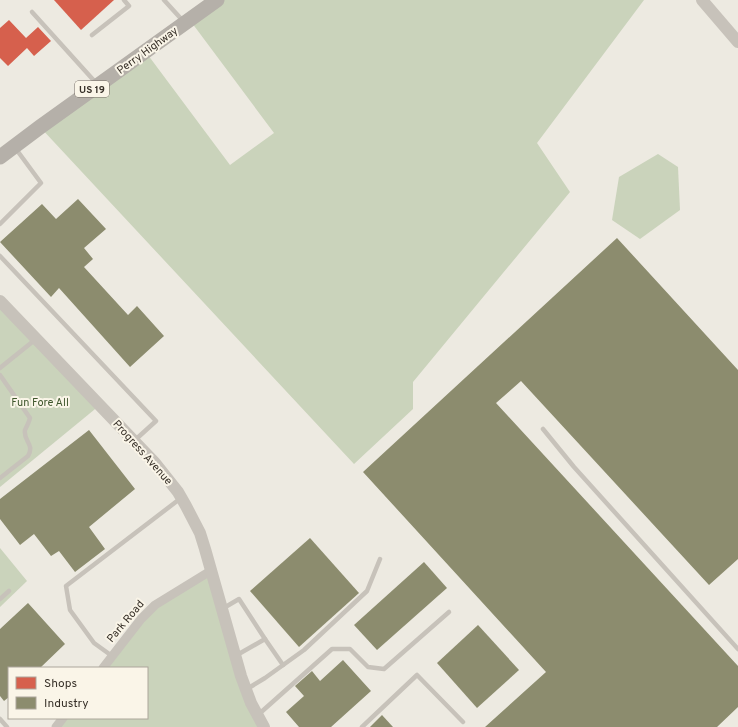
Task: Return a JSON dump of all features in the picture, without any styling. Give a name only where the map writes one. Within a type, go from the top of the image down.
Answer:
[{"type":"main road","name":"Perry Highway","points":[[0,157],[217,0]]},
{"type":"street","points":[[702,0],[738,42]]},
{"type":"street","name":"Progress Avenue","points":[[0,301],[134,440],[155,463],[181,498],[200,533],[246,690],[257,716],[264,727]]},
{"type":"street","name":"Park Road","points":[[104,667],[141,619],[155,605],[212,570]]},
{"type":"street","points":[[56,727],[62,719]]},
{"type":"lane","points":[[92,35],[129,6],[124,0]]},
{"type":"lane","points":[[164,0],[185,23]]},
{"type":"lane","points":[[32,12],[98,85]]},
{"type":"lane","points":[[0,224],[41,183],[14,146]]},
{"type":"lane","points":[[0,256],[156,421],[134,440]]},
{"type":"lane","points":[[0,368],[36,340]]},
{"type":"lane","points":[[0,375],[30,418],[25,437],[30,445],[30,452],[28,456],[0,478]]},
{"type":"lane","points":[[543,429],[574,467],[738,649]]},
{"type":"lane","points":[[112,656],[94,643],[70,610],[66,586],[181,498]]},
{"type":"lane","points":[[246,690],[283,666],[304,650],[367,591],[380,560]]},
{"type":"lane","points":[[0,599],[9,591]]},
{"type":"lane","points":[[222,609],[239,599],[283,666]]},
{"type":"lane","points":[[257,716],[332,649],[350,649],[368,667],[384,669],[449,612]]},
{"type":"lane","points":[[235,656],[265,639]]},
{"type":"lane","points":[[362,727],[417,675],[463,722]]},
{"type":"lane","points":[[0,719],[7,727]]},
{"type":"green space","points":[[217,0],[644,0],[537,143],[570,192],[413,382],[413,409],[354,464],[40,127],[145,51],[230,165],[274,133],[189,19]]},
{"type":"green space","points":[[658,154],[678,167],[680,210],[640,239],[612,220],[619,177]]},
{"type":"green space","name":"Fun Fore All","points":[[0,301],[100,405],[0,487]]},
{"type":"green space","points":[[0,548],[27,581],[0,607]]},
{"type":"green space","points":[[212,570],[257,716],[267,727],[55,727],[62,719],[148,719],[148,667],[104,667],[141,619]]},
{"type":"building: Shops","points":[[54,0],[114,0],[81,30]]},
{"type":"building: Shops","points":[[9,20],[26,38],[38,27],[51,41],[34,56],[27,48],[8,66],[0,58],[0,28]]},
{"type":"building: Industry","points":[[78,199],[106,229],[84,248],[93,259],[84,267],[128,315],[137,306],[164,336],[130,367],[59,288],[51,297],[0,242],[42,204],[56,219]]},
{"type":"building: Industry","points":[[617,238],[738,370],[738,559],[709,585],[521,381],[496,403],[738,666],[738,707],[717,727],[485,727],[546,672],[363,472]]},
{"type":"building: Industry","points":[[89,430],[135,489],[89,527],[105,549],[75,572],[59,551],[51,556],[34,534],[20,545],[0,519],[0,499]]},
{"type":"building: Industry","points":[[310,538],[359,593],[299,647],[250,591]]},
{"type":"building: Industry","points":[[424,562],[447,588],[377,650],[354,625]]},
{"type":"building: Industry","points":[[28,603],[65,644],[41,667],[8,667],[8,698],[4,701],[0,696],[0,629]]},
{"type":"building: Industry","points":[[478,625],[519,670],[477,708],[437,663]]},
{"type":"building: Industry","points":[[343,660],[371,691],[331,727],[299,727],[286,712],[304,696],[295,686],[312,671],[320,681]]},
{"type":"building: Industry","points":[[382,715],[393,727],[370,727]]}]
